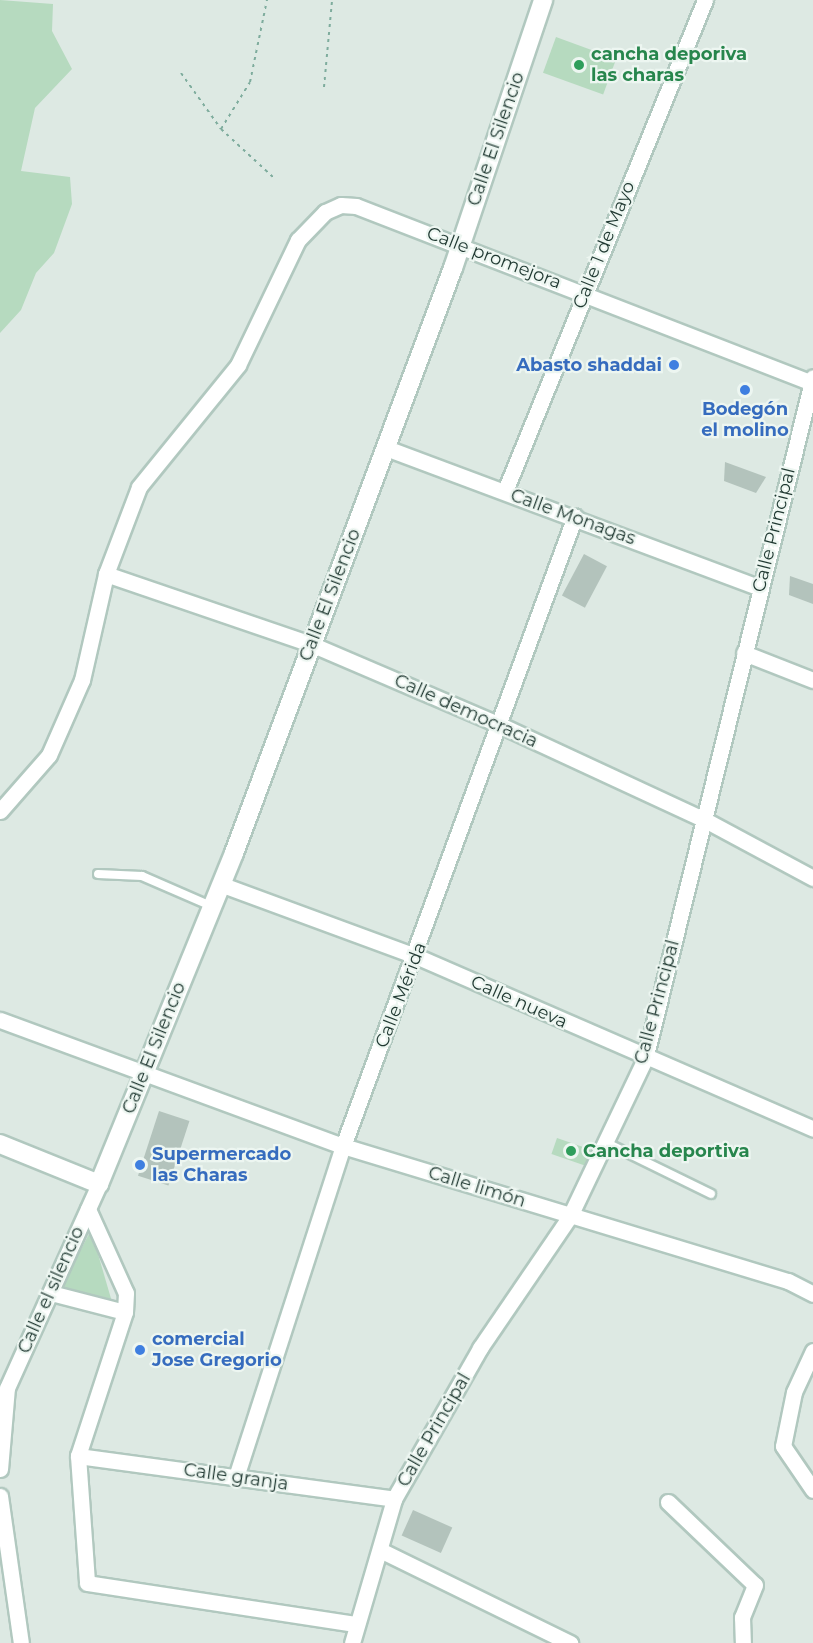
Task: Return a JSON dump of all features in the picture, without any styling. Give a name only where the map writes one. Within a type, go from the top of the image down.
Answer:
[{"type":"street","name":"Calle El Silencio","points":[[99,1184],[220,884],[386,448],[461,244],[543,0]]},
{"type":"street","name":"Calle 1 de Mayo","points":[[505,491],[584,292],[705,0]]},
{"type":"street","name":"Calle promejora","points":[[106,574],[140,487],[238,365],[298,240],[325,212],[341,205],[461,244],[812,381]]},
{"type":"street","name":"Calle Principal","points":[[352,1643],[394,1499],[480,1348],[570,1216],[645,1059],[812,381]]},
{"type":"street","name":"Calle Monagas","points":[[386,448],[575,516],[760,588]]},
{"type":"street","name":"Calle Mérida","points":[[236,1477],[344,1146],[416,956],[575,516]]},
{"type":"street","name":"Calle democracia","points":[[106,574],[311,644],[498,724],[703,819],[813,878]]},
{"type":"street","points":[[0,811],[49,755],[82,680],[106,574]]},
{"type":"street","points":[[744,653],[813,680]]},
{"type":"street","name":"Calle nueva","points":[[220,884],[416,956],[645,1059],[813,1129]]},
{"type":"street","name":"Calle limón","points":[[0,1020],[344,1146],[788,1281],[813,1294]]},
{"type":"street","points":[[0,1144],[99,1184]]},
{"type":"street","name":"Calle el silencio","points":[[0,1468],[3,1388],[51,1293],[99,1184]]},
{"type":"street","points":[[88,1209],[119,1272],[125,1312],[78,1456],[87,1583],[356,1624]]},
{"type":"street","points":[[51,1293],[125,1312]]},
{"type":"street","points":[[813,1351],[794,1392],[783,1446],[813,1490]]},
{"type":"street","name":"Calle granja","points":[[78,1456],[394,1499]]},
{"type":"street","points":[[0,1496],[21,1643]]},
{"type":"street","points":[[668,1502],[755,1585],[742,1617],[743,1643]]},
{"type":"street","points":[[380,1550],[570,1643]]},
{"type":"lane","points":[[98,874],[136,875],[211,906]]},
{"type":"lane","points":[[605,1142],[711,1194]]},
{"type":"path","points":[[220,129],[250,82],[267,0]]},
{"type":"path","points":[[324,87],[332,0]]},
{"type":"path","points":[[181,73],[220,129],[273,177]]},
{"type":"green space","points":[[0,0],[53,4],[52,31],[72,69],[35,108],[21,171],[70,177],[72,204],[54,253],[36,273],[21,310],[0,333]]},
{"type":"green space","name":"cancha deporiva las charas","points":[[556,37],[616,59],[603,95],[543,73]]},
{"type":"green space","name":"Cancha deportiva","points":[[557,1138],[591,1150],[586,1166],[551,1154]]},
{"type":"green space","points":[[91,1230],[112,1302],[61,1288]]},
{"type":"building","points":[[725,462],[766,477],[756,493],[724,481]]},
{"type":"building","points":[[584,554],[607,566],[585,608],[562,595]]},
{"type":"building","points":[[790,576],[813,584],[813,604],[789,595]]},
{"type":"building","points":[[159,1111],[189,1121],[168,1186],[138,1176]]},
{"type":"building","points":[[413,1510],[452,1527],[441,1553],[402,1536]]},
{"type":"place","name":"cancha deporiva las charas","points":[[579,65]]},
{"type":"place","name":"Abasto shaddai","points":[[674,365]]},
{"type":"place","name":"Bodegón el molino","points":[[745,390]]},
{"type":"place","name":"Cancha deportiva","points":[[571,1151]]},
{"type":"place","name":"Supermercado las Charas","points":[[140,1165]]},
{"type":"place","name":"comercial Jose Gregorio","points":[[140,1350]]}]
